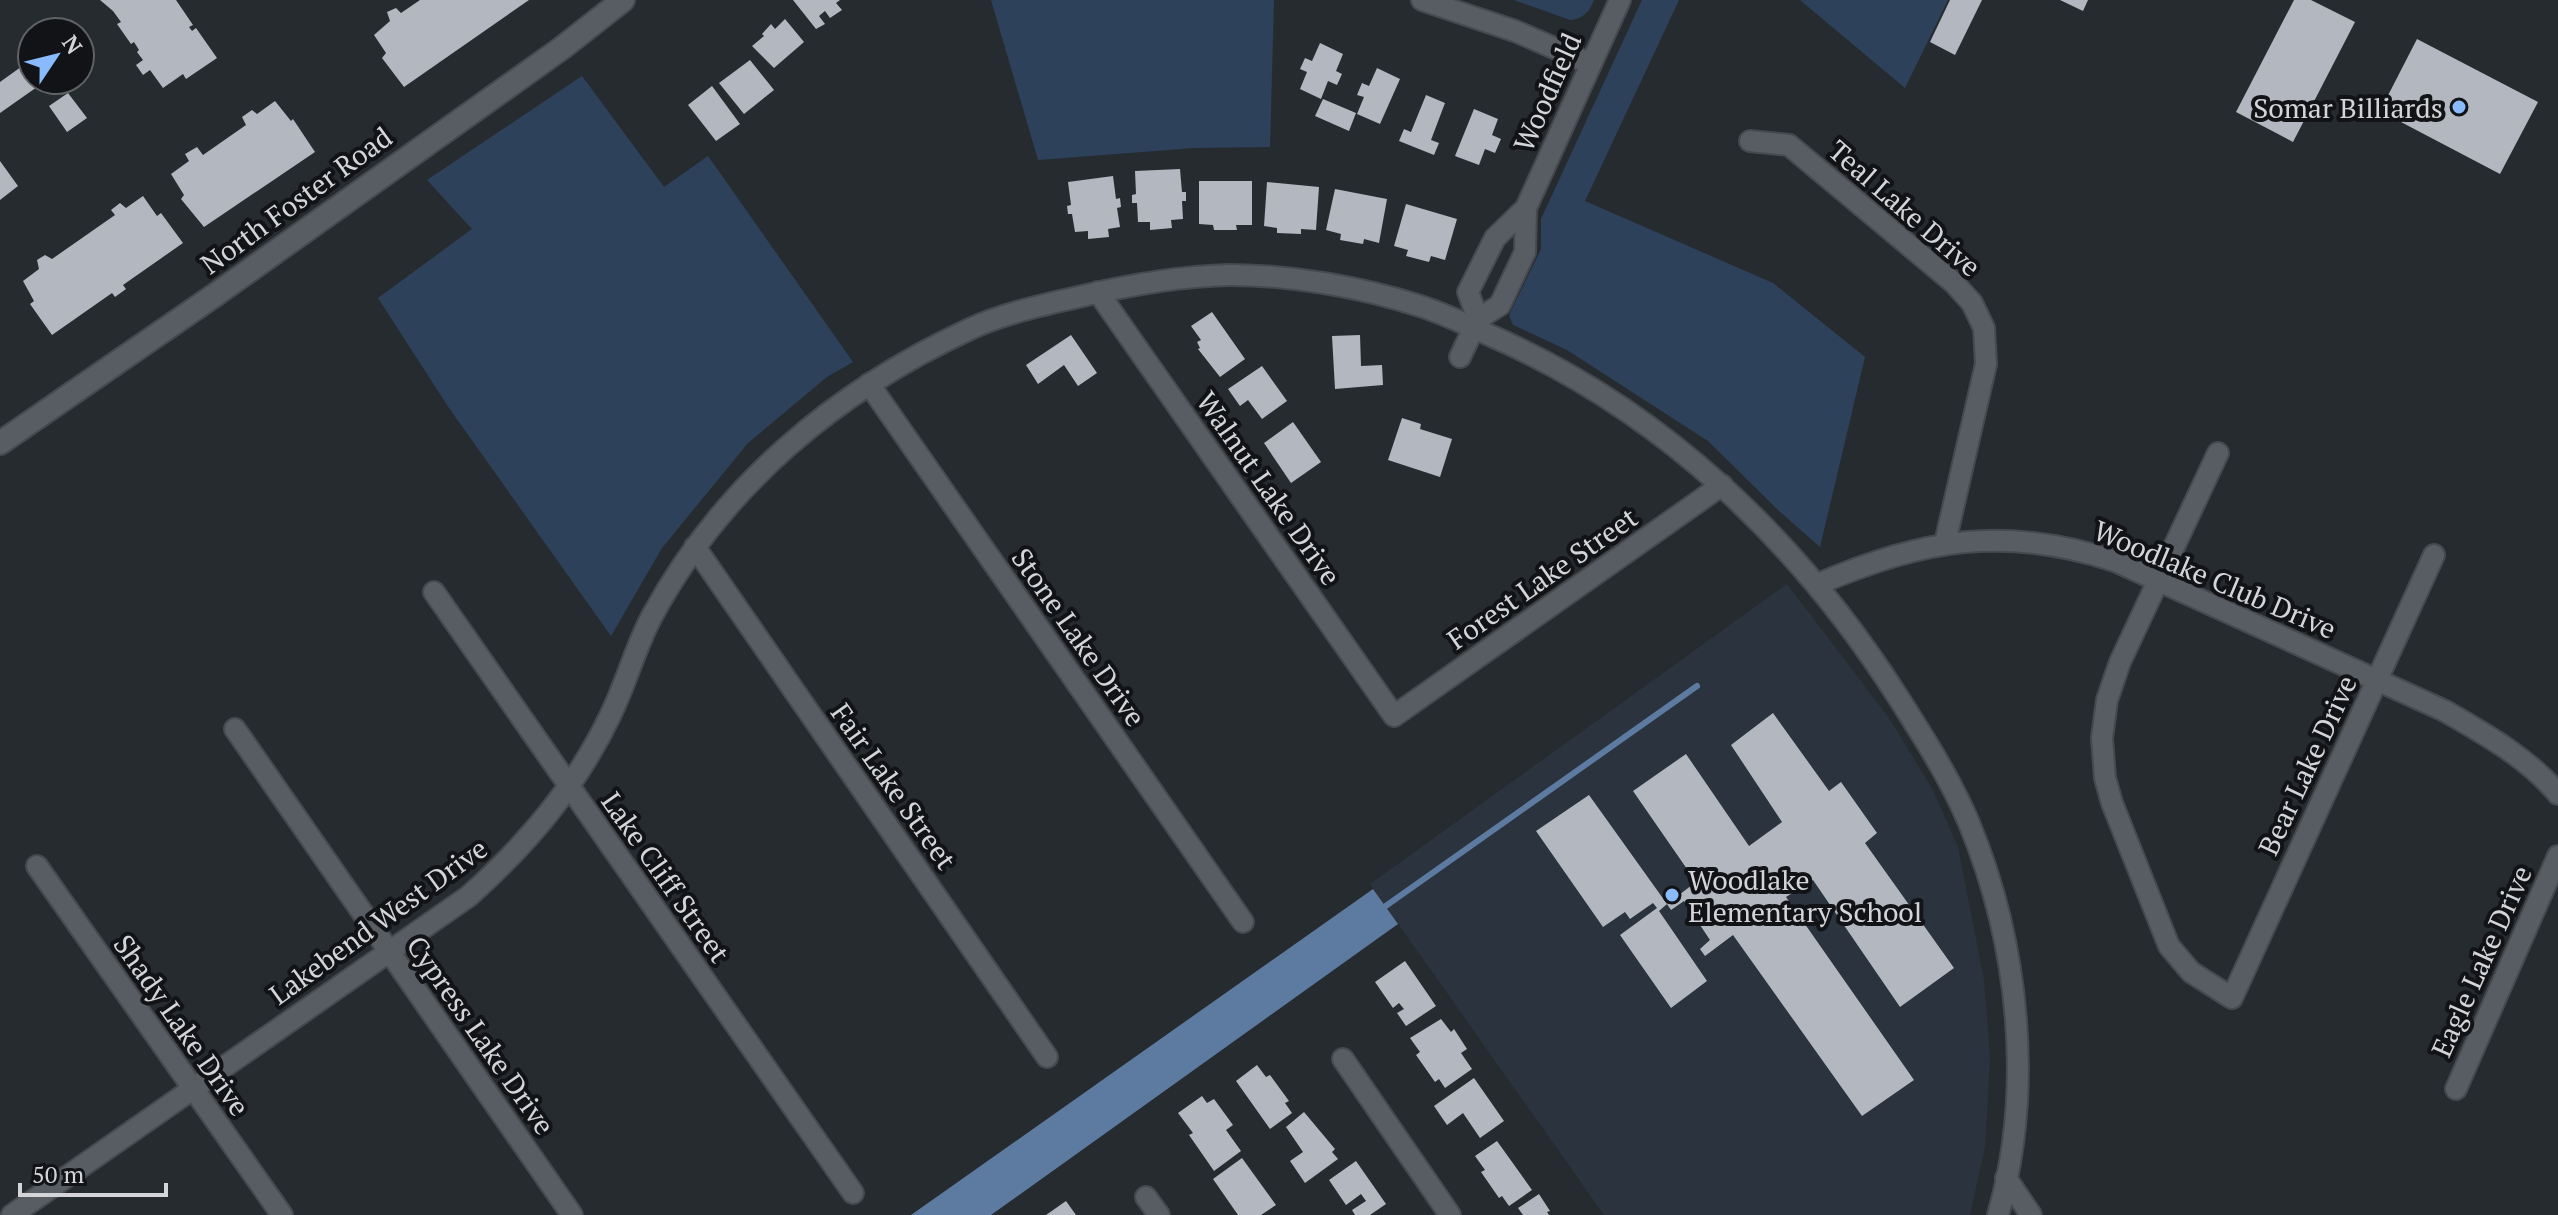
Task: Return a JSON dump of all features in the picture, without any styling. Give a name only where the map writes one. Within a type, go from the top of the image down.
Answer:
[{"type":"main road","name":"North Foster Road","points":[[0,443],[215,295],[562,48],[623,0]]},
{"type":"street","points":[[1422,0],[1515,31],[1591,64]]},
{"type":"street","name":"Woodfield","points":[[1526,208],[1525,252],[1500,305],[1475,323],[1468,292],[1495,238],[1526,208],[1620,0]]},
{"type":"street","name":"Teal Lake Drive","points":[[1750,141],[1789,145],[1954,283],[1972,303],[1984,328],[1986,364],[1945,543]]},
{"type":"street","name":"Lakebend West Drive","points":[[12,1215],[469,896],[499,869],[544,820],[569,787],[609,719],[648,622],[681,565],[735,497],[783,448],[836,405],[898,365],[984,323],[1041,305],[1098,292],[1230,275],[1362,291],[1475,323],[1606,395],[1677,445],[1722,485],[1818,584],[1874,659],[1940,763],[1969,822],[1990,883],[2006,946],[2015,1010],[2017,1075],[2012,1140],[1998,1215]]},
{"type":"street","name":"Walnut Lake Drive","points":[[1098,292],[1394,716]]},
{"type":"street","points":[[1460,357],[1475,323]]},
{"type":"street","name":"Stone Lake Drive","points":[[869,384],[1243,922]]},
{"type":"street","points":[[2157,581],[2218,453]]},
{"type":"street","name":"Forest Lake Street","points":[[1394,716],[1722,485]]},
{"type":"street","name":"Woodlake Club Drive","points":[[1818,584],[1857,568],[1945,543],[2010,539],[2046,543],[2115,561],[2445,711],[2484,733],[2520,759],[2558,794]]},
{"type":"street","name":"Fair Lake Street","points":[[695,547],[1047,1057]]},
{"type":"street","name":"Bear Lake Drive","points":[[2157,581],[2120,662],[2107,700],[2102,738],[2105,778],[2169,946],[2191,972],[2232,998],[2434,555]]},
{"type":"street","name":"Lake Cliff Street","points":[[434,592],[853,1193]]},
{"type":"street","name":"Cypress Lake Drive","points":[[235,729],[572,1215]]},
{"type":"street","name":"Eagle Lake Drive","points":[[2456,1089],[2558,856]]},
{"type":"street","name":"Shady Lake Drive","points":[[37,866],[282,1215]]},
{"type":"street","points":[[1343,1059],[1450,1215]]},
{"type":"street","points":[[2006,1178],[2031,1215]]},
{"type":"street","points":[[1146,1197],[1159,1215]]},
{"type":"shaded area","points":[[991,0],[1274,0],[1270,147],[1194,148],[1038,160]]},
{"type":"shaded area","points":[[1514,0],[1594,0],[1585,14],[1570,20]]},
{"type":"shaded area","points":[[1642,0],[1679,0],[1585,201],[1773,283],[1865,357],[1820,547],[1708,441],[1567,350],[1513,325],[1509,315],[1541,249],[1541,219]]},
{"type":"shaded area","points":[[1800,0],[1948,0],[1905,88]]},
{"type":"shaded area","points":[[582,76],[664,187],[708,156],[853,362],[827,377],[748,443],[662,548],[611,636],[449,408],[378,298],[472,229],[427,180]]},
{"type":"shaded area","name":"Woodlake Elementary School","points":[[1787,584],[1889,718],[1933,790],[1958,847],[1984,980],[1990,1057],[1985,1147],[1970,1215],[1604,1215],[1370,884]]},
{"type":"shaded area","points":[[1373,889],[1398,924],[991,1215],[911,1215]]},
{"type":"building","points":[[100,0],[176,0],[193,25],[189,27],[192,31],[196,28],[217,58],[186,79],[183,74],[163,88],[150,70],[143,75],[136,65],[143,60],[137,52],[139,50],[117,24],[121,22],[113,11]]},
{"type":"building","points":[[420,0],[529,0],[404,87],[382,58],[386,53],[374,35],[390,21],[387,12],[396,8],[401,13]]},
{"type":"building","points":[[793,0],[840,0],[836,3],[842,10],[830,18],[825,11],[819,16],[825,24],[816,29]]},
{"type":"building","points":[[1950,0],[1982,0],[1955,55],[1930,42]]},
{"type":"building","points":[[2060,0],[2088,0],[2083,11]]},
{"type":"building","points":[[2294,0],[2311,0],[2355,22],[2293,142],[2236,112]]},
{"type":"building","points":[[785,19],[804,42],[774,68],[752,46],[764,36],[762,34],[771,24],[775,29]]},
{"type":"building","name":"Somar Billiards","points":[[2417,39],[2538,102],[2500,174],[2380,111]]},
{"type":"building","points":[[1320,43],[1343,54],[1336,71],[1342,74],[1337,85],[1328,81],[1321,99],[1300,89],[1307,72],[1300,69],[1305,58],[1312,61]]},
{"type":"building","points":[[750,60],[774,90],[744,114],[719,83]]},
{"type":"building","points":[[1377,68],[1400,79],[1380,124],[1357,114],[1364,97],[1357,95],[1362,83],[1369,86]]},
{"type":"building","points":[[16,70],[16,96],[24,96],[0,113],[0,82]]},
{"type":"building","points":[[712,86],[740,124],[716,141],[688,105]]},
{"type":"building","points":[[1426,95],[1445,103],[1431,140],[1439,143],[1434,155],[1399,141],[1404,129],[1411,132]]},
{"type":"building","points":[[64,96],[70,96],[87,118],[67,132],[49,106]]},
{"type":"building","points":[[1323,99],[1356,113],[1349,131],[1315,116]]},
{"type":"building","points":[[275,101],[291,121],[293,119],[315,152],[204,227],[181,199],[184,195],[171,174],[189,161],[185,154],[197,147],[203,155],[246,125],[242,117],[252,110],[257,114]]},
{"type":"building","points":[[1474,109],[1498,119],[1492,135],[1501,139],[1495,153],[1485,149],[1479,165],[1455,156]]},
{"type":"building","points":[[0,161],[18,186],[0,200]]},
{"type":"building","points":[[1180,169],[1182,192],[1186,192],[1186,201],[1182,201],[1183,219],[1171,220],[1172,228],[1150,230],[1150,222],[1138,222],[1137,203],[1132,203],[1132,195],[1136,194],[1135,171]]},
{"type":"building","points":[[1113,176],[1116,199],[1120,198],[1121,207],[1117,208],[1120,227],[1108,229],[1109,237],[1088,239],[1088,231],[1075,232],[1072,214],[1068,214],[1067,206],[1071,205],[1068,182]]},
{"type":"building","points":[[1199,181],[1252,181],[1252,225],[1236,225],[1237,230],[1214,230],[1213,225],[1199,224]]},
{"type":"building","points":[[1267,182],[1319,187],[1316,230],[1301,229],[1301,234],[1277,233],[1277,228],[1264,226]]},
{"type":"building","points":[[1335,189],[1387,199],[1379,243],[1364,239],[1363,244],[1340,240],[1341,234],[1326,230]]},
{"type":"building","points":[[143,196],[157,216],[161,213],[183,243],[123,285],[126,289],[115,297],[112,293],[52,335],[30,304],[34,301],[23,281],[39,269],[37,260],[45,255],[52,259],[115,215],[111,210],[120,203],[126,208]]},
{"type":"building","points":[[1406,204],[1457,219],[1445,260],[1431,256],[1429,262],[1406,256],[1408,250],[1394,246]]},
{"type":"building","points":[[1212,312],[1245,359],[1220,377],[1198,349],[1197,342],[1201,340],[1191,326]]},
{"type":"building","points":[[1071,335],[1097,373],[1078,386],[1064,365],[1038,384],[1026,365]]},
{"type":"building","points":[[1360,335],[1361,366],[1382,365],[1383,385],[1335,389],[1332,336]]},
{"type":"building","points":[[1262,366],[1287,401],[1262,419],[1248,400],[1240,406],[1228,389]]},
{"type":"building","points":[[1402,418],[1421,424],[1420,429],[1452,439],[1440,477],[1388,460]]},
{"type":"building","points":[[1293,422],[1321,462],[1291,483],[1264,443]]},
{"type":"building","points":[[1773,713],[1829,791],[1841,782],[1877,833],[1865,843],[1954,968],[1900,1007],[1813,880],[1786,897],[1914,1080],[1862,1116],[1733,935],[1705,956],[1700,949],[1710,940],[1684,901],[1671,910],[1667,904],[1696,882],[1633,791],[1686,754],[1749,846],[1782,822],[1731,745]]},
{"type":"building","points":[[1589,795],[1667,904],[1659,911],[1707,981],[1671,1008],[1620,935],[1657,908],[1653,903],[1630,919],[1625,912],[1603,927],[1536,831]]},
{"type":"building","points":[[1405,961],[1436,1006],[1406,1026],[1397,1013],[1404,1009],[1399,1003],[1393,1008],[1375,982]]},
{"type":"building","points":[[1441,1019],[1451,1032],[1454,1029],[1467,1049],[1461,1053],[1472,1069],[1445,1088],[1439,1079],[1435,1082],[1416,1055],[1420,1052],[1410,1038]]},
{"type":"building","points":[[1257,1065],[1266,1077],[1270,1075],[1289,1101],[1285,1103],[1292,1113],[1270,1129],[1236,1081]]},
{"type":"building","points":[[1474,1078],[1504,1121],[1480,1138],[1463,1113],[1447,1125],[1434,1106]]},
{"type":"building","points":[[1202,1096],[1207,1103],[1214,1099],[1233,1125],[1226,1130],[1241,1151],[1214,1171],[1178,1113]]},
{"type":"building","points":[[1304,1112],[1335,1149],[1332,1152],[1338,1159],[1305,1183],[1290,1161],[1303,1152],[1286,1127]]},
{"type":"building","points":[[1497,1141],[1532,1190],[1509,1206],[1502,1196],[1499,1198],[1481,1172],[1485,1170],[1475,1156]]},
{"type":"building","points":[[1242,1158],[1276,1205],[1261,1215],[1238,1215],[1213,1179]]},
{"type":"building","points":[[1356,1161],[1386,1204],[1370,1215],[1355,1215],[1352,1210],[1366,1201],[1361,1194],[1346,1205],[1329,1180]]},
{"type":"building","points":[[1539,1194],[1550,1211],[1547,1212],[1549,1215],[1523,1215],[1518,1208]]},
{"type":"building","points":[[1066,1201],[1076,1215],[1046,1215]]},
{"type":"waterway","points":[[1380,910],[1697,686]]},
{"type":"place","name":"Somar Billiards","points":[[2459,107]]},
{"type":"place","name":"Woodlake Elementary School","points":[[1672,895]]}]
